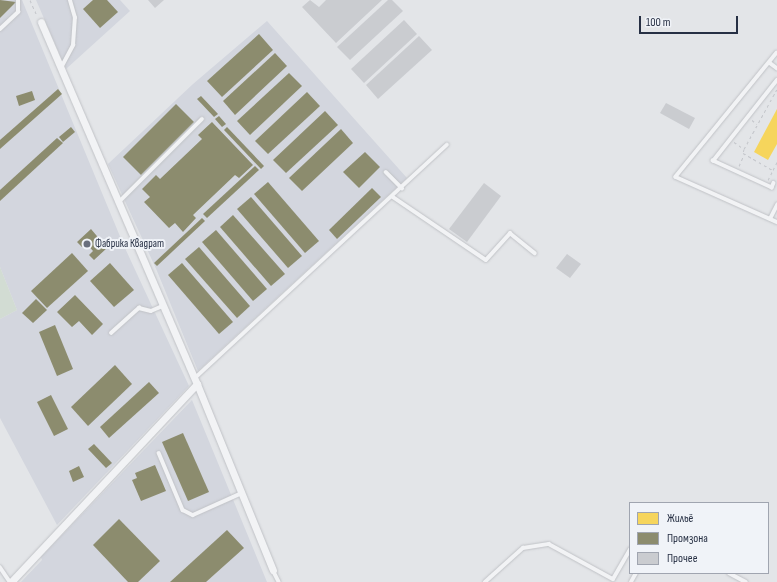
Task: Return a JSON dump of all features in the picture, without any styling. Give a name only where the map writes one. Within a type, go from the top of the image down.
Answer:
[{"type":"street","points":[[41,22],[196,381],[240,494],[273,570]]},
{"type":"street","points":[[11,582],[196,381]]},
{"type":"lane","points":[[0,29],[18,12],[18,0]]},
{"type":"lane","points":[[61,68],[73,45],[75,18],[70,0]]},
{"type":"lane","points":[[777,53],[676,177],[777,222]]},
{"type":"lane","points":[[770,63],[777,68]]},
{"type":"lane","points":[[774,183],[772,188],[713,161],[777,80]]},
{"type":"lane","points":[[119,202],[202,119]]},
{"type":"lane","points":[[196,381],[447,145]]},
{"type":"lane","points":[[386,172],[402,188]]},
{"type":"lane","points":[[393,197],[486,260],[510,233],[534,253]]},
{"type":"lane","points":[[770,219],[777,205]]},
{"type":"lane","points":[[112,333],[139,308],[151,311],[164,306]]},
{"type":"lane","points":[[159,454],[183,510],[192,515],[240,494]]},
{"type":"lane","points":[[485,582],[523,548],[549,544],[613,579],[629,552]]},
{"type":"lane","points":[[0,567],[11,582]]},
{"type":"lane","points":[[273,570],[279,582]]},
{"type":"lane","points":[[731,574],[746,582]]},
{"type":"path","points":[[30,0],[41,22]]},
{"type":"path","points":[[736,172],[744,154],[744,149],[777,89]]},
{"type":"path","points":[[748,116],[758,124]]},
{"type":"path","points":[[731,139],[744,149]]},
{"type":"path","points":[[744,154],[773,170]]},
{"type":"path","points":[[765,185],[777,162]]},
{"type":"shaded area","points":[[0,0],[22,0],[124,246],[189,386],[57,525],[0,418],[0,319],[17,310],[0,267]]},
{"type":"shaded area","points":[[36,0],[120,0],[130,11],[66,69]]},
{"type":"shaded area","points":[[267,21],[407,178],[198,371],[157,271],[108,164],[193,84]]},
{"type":"shaded area","points":[[0,267],[17,310],[0,319]]},
{"type":"shaded area","points":[[192,400],[267,582],[21,582],[42,560],[41,557]]},
{"type":"building: Жильё","points":[[777,109],[777,144],[768,160],[754,152]]},
{"type":"building: Промзона","points":[[0,0],[16,2],[0,18]]},
{"type":"building: Промзона","points":[[93,0],[107,0],[118,12],[100,28],[83,9]]},
{"type":"building: Промзона","points":[[259,34],[273,50],[222,97],[207,81]]},
{"type":"building: Промзона","points":[[275,53],[287,66],[235,115],[223,101]]},
{"type":"building: Промзона","points":[[289,73],[302,86],[250,135],[237,121]]},
{"type":"building: Промзона","points":[[58,89],[62,94],[0,149],[0,140]]},
{"type":"building: Промзона","points":[[32,91],[35,100],[19,106],[16,96]]},
{"type":"building: Промзона","points":[[307,92],[320,106],[268,154],[255,141]]},
{"type":"building: Промзона","points":[[201,96],[218,114],[214,117],[197,99]]},
{"type":"building: Промзона","points":[[176,104],[194,122],[141,175],[123,157]]},
{"type":"building: Промзона","points":[[325,111],[338,125],[286,173],[273,160]]},
{"type":"building: Промзона","points":[[219,116],[226,124],[222,127],[215,119]]},
{"type":"building: Промзона","points":[[212,122],[253,165],[239,178],[235,175],[193,215],[196,218],[183,232],[175,223],[169,228],[144,202],[150,197],[142,189],[156,175],[160,179],[202,139],[198,135]]},
{"type":"building: Промзона","points":[[71,127],[75,132],[63,142],[59,137]]},
{"type":"building: Промзона","points":[[227,127],[264,166],[261,169],[224,130]]},
{"type":"building: Промзона","points":[[341,129],[353,143],[302,191],[289,178]]},
{"type":"building: Промзона","points":[[57,138],[63,143],[0,201],[0,190]]},
{"type":"building: Промзона","points":[[365,152],[380,167],[359,188],[343,172]]},
{"type":"building: Промзона","points":[[255,166],[259,170],[207,218],[203,214]]},
{"type":"building: Промзона","points":[[268,182],[319,241],[305,253],[254,194]]},
{"type":"building: Промзона","points":[[372,188],[381,197],[337,239],[329,230]]},
{"type":"building: Промзона","points":[[251,197],[302,256],[288,268],[237,209]]},
{"type":"building: Промзона","points":[[233,215],[285,274],[271,286],[220,227]]},
{"type":"building: Промзона","points":[[202,218],[205,221],[157,266],[154,263]]},
{"type":"building: Промзона","points":[[91,229],[107,248],[94,260],[89,255],[93,251],[86,243],[82,247],[77,242]]},
{"type":"building: Промзона","points":[[216,230],[267,289],[253,301],[202,242]]},
{"type":"building: Промзона","points":[[199,247],[250,306],[237,318],[185,259]]},
{"type":"building: Промзона","points":[[72,253],[88,271],[47,308],[31,291]]},
{"type":"building: Промзона","points":[[110,263],[134,290],[114,307],[90,281]]},
{"type":"building: Промзона","points":[[182,263],[233,322],[219,334],[168,275]]},
{"type":"building: Промзона","points":[[75,295],[103,324],[92,335],[79,321],[72,327],[57,312]]},
{"type":"building: Промзона","points":[[36,299],[47,310],[33,323],[22,313]]},
{"type":"building: Промзона","points":[[55,325],[73,369],[57,376],[39,332]]},
{"type":"building: Промзона","points":[[115,365],[132,384],[88,426],[71,407]]},
{"type":"building: Промзона","points":[[149,382],[159,393],[109,438],[100,427]]},
{"type":"building: Промзона","points":[[51,395],[68,429],[54,436],[37,402]]},
{"type":"building: Промзона","points":[[183,433],[209,492],[188,501],[162,442]]},
{"type":"building: Промзона","points":[[94,444],[112,463],[106,468],[88,449]]},
{"type":"building: Промзона","points":[[155,465],[166,491],[141,501],[132,480],[137,478],[135,473]]},
{"type":"building: Промзона","points":[[79,466],[84,477],[73,482],[69,471]]},
{"type":"building: Промзона","points":[[119,519],[160,561],[138,582],[128,582],[93,545]]},
{"type":"building: Промзона","points":[[227,530],[244,548],[206,582],[170,582]]},
{"type":"building: Прочее","points":[[148,0],[164,0],[155,8]]},
{"type":"building: Прочее","points":[[310,0],[319,7],[326,0],[382,0],[336,43],[302,7]]},
{"type":"building: Прочее","points":[[388,0],[392,0],[403,11],[350,60],[337,47]]},
{"type":"building: Прочее","points":[[404,20],[417,34],[364,83],[351,69]]},
{"type":"building: Прочее","points":[[419,36],[432,50],[378,99],[366,85]]},
{"type":"building: Прочее","points":[[666,103],[695,118],[689,129],[660,113]]},
{"type":"building: Прочее","points":[[484,183],[501,196],[467,242],[449,229]]},
{"type":"building: Прочее","points":[[567,254],[581,264],[570,278],[556,268]]},
{"type":"place","name":"Фабрика Квадрат","points":[[87,244]]}]
